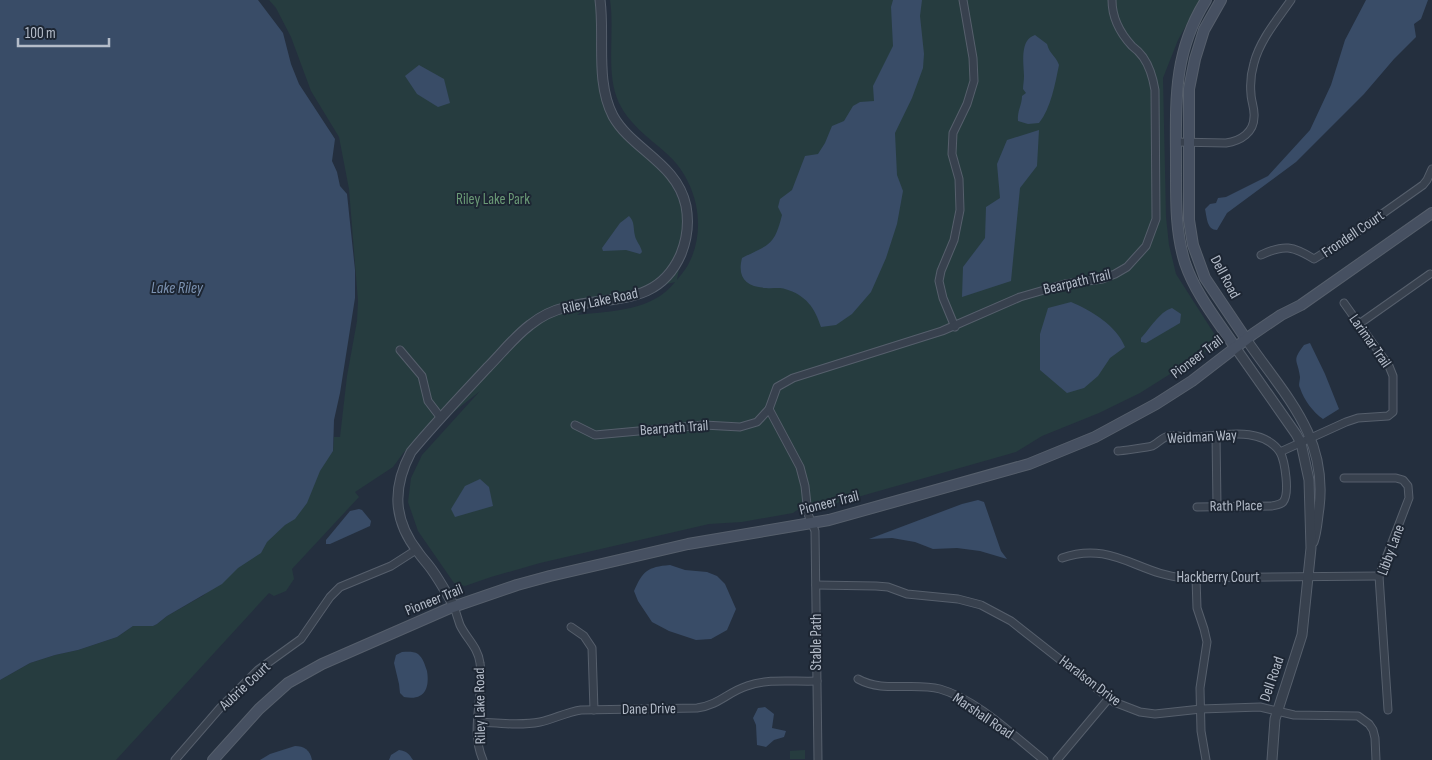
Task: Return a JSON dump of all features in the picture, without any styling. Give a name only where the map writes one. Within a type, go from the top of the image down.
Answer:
[{"type":"main road","name":"Dell Road","points":[[1206,0],[1196,16],[1187,38],[1176,90],[1176,222],[1182,250],[1196,288],[1235,347]]},
{"type":"main road","name":"Dell Road","points":[[1221,0],[1204,30],[1194,59],[1189,89],[1189,220],[1195,251],[1209,286],[1246,339]]},
{"type":"main road","name":"Pioneer Trail","points":[[213,760],[259,709],[288,683],[322,664],[454,606],[526,582],[662,550],[812,524],[995,474],[1062,451],[1126,422],[1192,381],[1246,339],[1281,315],[1301,305],[1432,213]]},
{"type":"street","name":"Riley Lake Road","points":[[484,760],[479,748],[480,664],[478,653],[460,625],[454,606],[432,569],[416,550],[404,530],[398,513],[397,497],[400,476],[410,452],[517,337],[534,322],[553,311],[568,306],[633,297],[659,283],[678,261],[683,248],[688,219],[686,204],[673,178],[653,156],[618,124],[607,101],[603,75],[600,0]]},
{"type":"street","points":[[955,327],[943,298],[940,271],[954,240],[960,210],[959,179],[952,154],[953,133],[967,104],[974,81],[974,58],[963,0]]},
{"type":"street","name":"Bearpath Trail","points":[[575,425],[589,433],[595,434],[704,424],[740,426],[757,422],[769,409],[777,387],[793,378],[955,327],[1006,303],[1042,290],[1065,284],[1102,279],[1127,267],[1146,246],[1156,219],[1153,78],[1142,55],[1124,37],[1118,27],[1113,15],[1112,0]]},
{"type":"street","points":[[1176,142],[1235,142],[1248,133],[1254,117],[1250,94],[1253,64],[1258,50],[1291,0]]},
{"type":"street","name":"Frondell Court","points":[[1261,255],[1275,249],[1288,247],[1299,250],[1314,260],[1352,236],[1423,185],[1432,169]]},
{"type":"street","points":[[1359,324],[1430,274]]},
{"type":"street","name":"Larimar Trail","points":[[1311,438],[1358,418],[1388,416],[1393,412],[1393,376],[1391,371],[1344,303]]},
{"type":"street","name":"Dell Road","points":[[1246,339],[1302,418],[1311,438],[1318,463],[1320,485],[1316,534],[1311,548]]},
{"type":"street","name":"Dell Road","points":[[1235,347],[1301,443],[1309,480],[1311,548],[1302,635],[1277,712],[1273,734],[1272,760]]},
{"type":"street","points":[[400,350],[422,376],[428,401],[441,418]]},
{"type":"street","points":[[769,409],[800,467],[805,486],[808,514],[812,524]]},
{"type":"street","name":"Weidman Way","points":[[1118,451],[1125,452],[1134,448],[1154,446],[1163,438],[1169,436],[1231,433],[1262,438],[1274,443],[1280,452]]},
{"type":"street","points":[[1216,435],[1218,506]]},
{"type":"street","points":[[1280,452],[1311,438]]},
{"type":"street","name":"Rath Place","points":[[1197,507],[1278,505],[1286,496],[1285,465],[1280,452]]},
{"type":"street","name":"Libby Lane","points":[[1344,478],[1396,478],[1403,480],[1408,486],[1409,498],[1405,511],[1379,576],[1388,710]]},
{"type":"street","name":"Stable Path","points":[[812,524],[815,531],[818,760]]},
{"type":"street","name":"Aubrie Court","points":[[175,760],[220,708],[258,670],[301,639],[330,597],[340,587],[391,566],[416,550]]},
{"type":"street","name":"Hackberry Court","points":[[1062,558],[1084,552],[1105,554],[1130,561],[1167,576],[1196,578],[1379,576]]},
{"type":"street","points":[[1196,578],[1196,598],[1207,642],[1200,688],[1201,730],[1206,760]]},
{"type":"street","name":"Haralson Drive","points":[[816,585],[888,587],[907,594],[958,599],[981,605],[1011,621],[1109,698],[1122,706],[1140,712],[1154,714],[1201,709],[1260,707],[1294,715],[1350,715],[1363,719],[1369,724],[1376,738],[1376,760]]},
{"type":"street","points":[[571,627],[584,636],[592,648],[594,710]]},
{"type":"street","name":"Marshall Road","points":[[858,679],[873,686],[926,687],[954,694],[979,709],[1044,760]]},
{"type":"street","name":"Dane Drive","points":[[478,722],[530,723],[548,720],[573,711],[698,708],[713,705],[738,690],[754,684],[817,681]]},
{"type":"street","points":[[1057,760],[1109,698]]},
{"type":"green space","name":"Riley Lake Park","points":[[269,0],[596,0],[599,86],[605,108],[619,132],[663,167],[688,219],[677,280],[688,265],[694,251],[698,220],[696,205],[692,191],[677,164],[634,124],[619,103],[612,79],[610,0],[1200,0],[1178,40],[1163,78],[1166,217],[1169,245],[1176,274],[1215,335],[1213,347],[1140,393],[1099,413],[1042,436],[1016,452],[819,508],[802,508],[793,513],[742,522],[709,524],[540,563],[465,586],[454,583],[418,531],[408,502],[411,478],[422,455],[480,391],[404,452],[393,467],[355,492],[359,497],[292,569],[294,579],[286,591],[274,596],[269,593],[116,760],[0,760],[0,680],[30,663],[117,637],[133,626],[153,626],[204,595],[333,451],[334,437],[340,437],[347,376],[357,321],[358,301],[349,189],[339,137],[311,91],[291,37],[276,8]],"holes":[[[675,282],[666,292],[655,299],[630,308],[577,315],[592,303]]]},
{"type":"green space","points":[[805,750],[805,759],[790,759],[790,751]]},
{"type":"water","name":"Lake Riley","points":[[0,0],[258,0],[283,33],[291,64],[299,84],[335,139],[332,161],[340,186],[347,194],[355,270],[355,298],[334,420],[333,451],[320,471],[307,503],[295,519],[285,525],[267,542],[261,553],[238,568],[222,584],[167,616],[157,624],[153,626],[133,626],[117,637],[30,663],[0,680]]},
{"type":"water","points":[[893,0],[922,0],[920,16],[924,54],[923,68],[912,98],[895,133],[897,175],[903,191],[897,224],[886,258],[871,292],[852,314],[836,325],[821,327],[813,308],[799,295],[783,288],[759,287],[748,283],[742,276],[742,258],[764,247],[773,239],[782,215],[778,207],[780,199],[792,190],[805,156],[818,154],[832,126],[844,121],[853,106],[860,102],[874,101],[873,86],[893,46],[891,7]]},
{"type":"water","points":[[1366,0],[1428,0],[1421,19],[1414,24],[1416,37],[1364,94],[1296,162],[1227,213],[1217,230],[1211,228],[1205,209],[1210,204],[1216,203],[1218,198],[1226,197],[1268,176],[1310,130],[1331,85],[1345,40]]},
{"type":"water","points":[[1035,35],[1047,44],[1059,65],[1047,110],[1039,123],[1028,124],[1018,121],[1018,117],[1022,96],[1026,93],[1023,89],[1024,47],[1030,38]]},
{"type":"water","points":[[419,65],[444,79],[450,103],[438,107],[417,94],[405,76]]},
{"type":"water","points":[[1039,130],[1037,166],[1020,188],[1011,281],[962,297],[963,267],[985,238],[986,207],[1000,198],[997,164],[1007,140]]},
{"type":"water","points":[[629,216],[634,225],[636,238],[642,252],[640,254],[626,250],[603,251],[602,248],[620,223]]},
{"type":"water","points":[[1071,302],[1109,325],[1116,332],[1125,347],[1110,358],[1098,376],[1084,388],[1067,393],[1040,370],[1040,334],[1048,308]]},
{"type":"water","points":[[1172,308],[1181,314],[1180,323],[1146,343],[1141,342],[1141,338],[1159,317]]},
{"type":"water","points":[[1310,343],[1339,409],[1323,419],[1309,405],[1299,386],[1300,377],[1296,358],[1304,345]]},
{"type":"water","points":[[480,479],[489,487],[493,506],[455,517],[451,509],[465,486]]},
{"type":"water","points":[[978,500],[984,502],[1001,551],[1007,559],[980,551],[957,548],[933,549],[915,542],[892,538],[869,539],[962,504]]},
{"type":"water","points":[[359,509],[371,521],[370,526],[330,544],[326,544],[326,540],[350,511]]},
{"type":"water","points":[[670,565],[685,570],[707,572],[717,576],[725,584],[736,609],[727,630],[711,639],[696,640],[669,631],[652,622],[638,601],[634,591],[640,579],[647,571],[656,567]]},
{"type":"water","points":[[402,652],[418,654],[423,660],[427,671],[426,688],[421,695],[416,697],[404,697],[400,693],[394,663],[396,655]]},
{"type":"water","points":[[765,707],[774,714],[772,728],[786,731],[784,737],[774,740],[766,747],[757,745],[756,725],[753,718],[758,708]]},
{"type":"water","points":[[295,746],[306,749],[312,760],[260,760],[270,754]]},
{"type":"water","points":[[399,750],[408,753],[413,760],[389,760],[391,755]]}]
